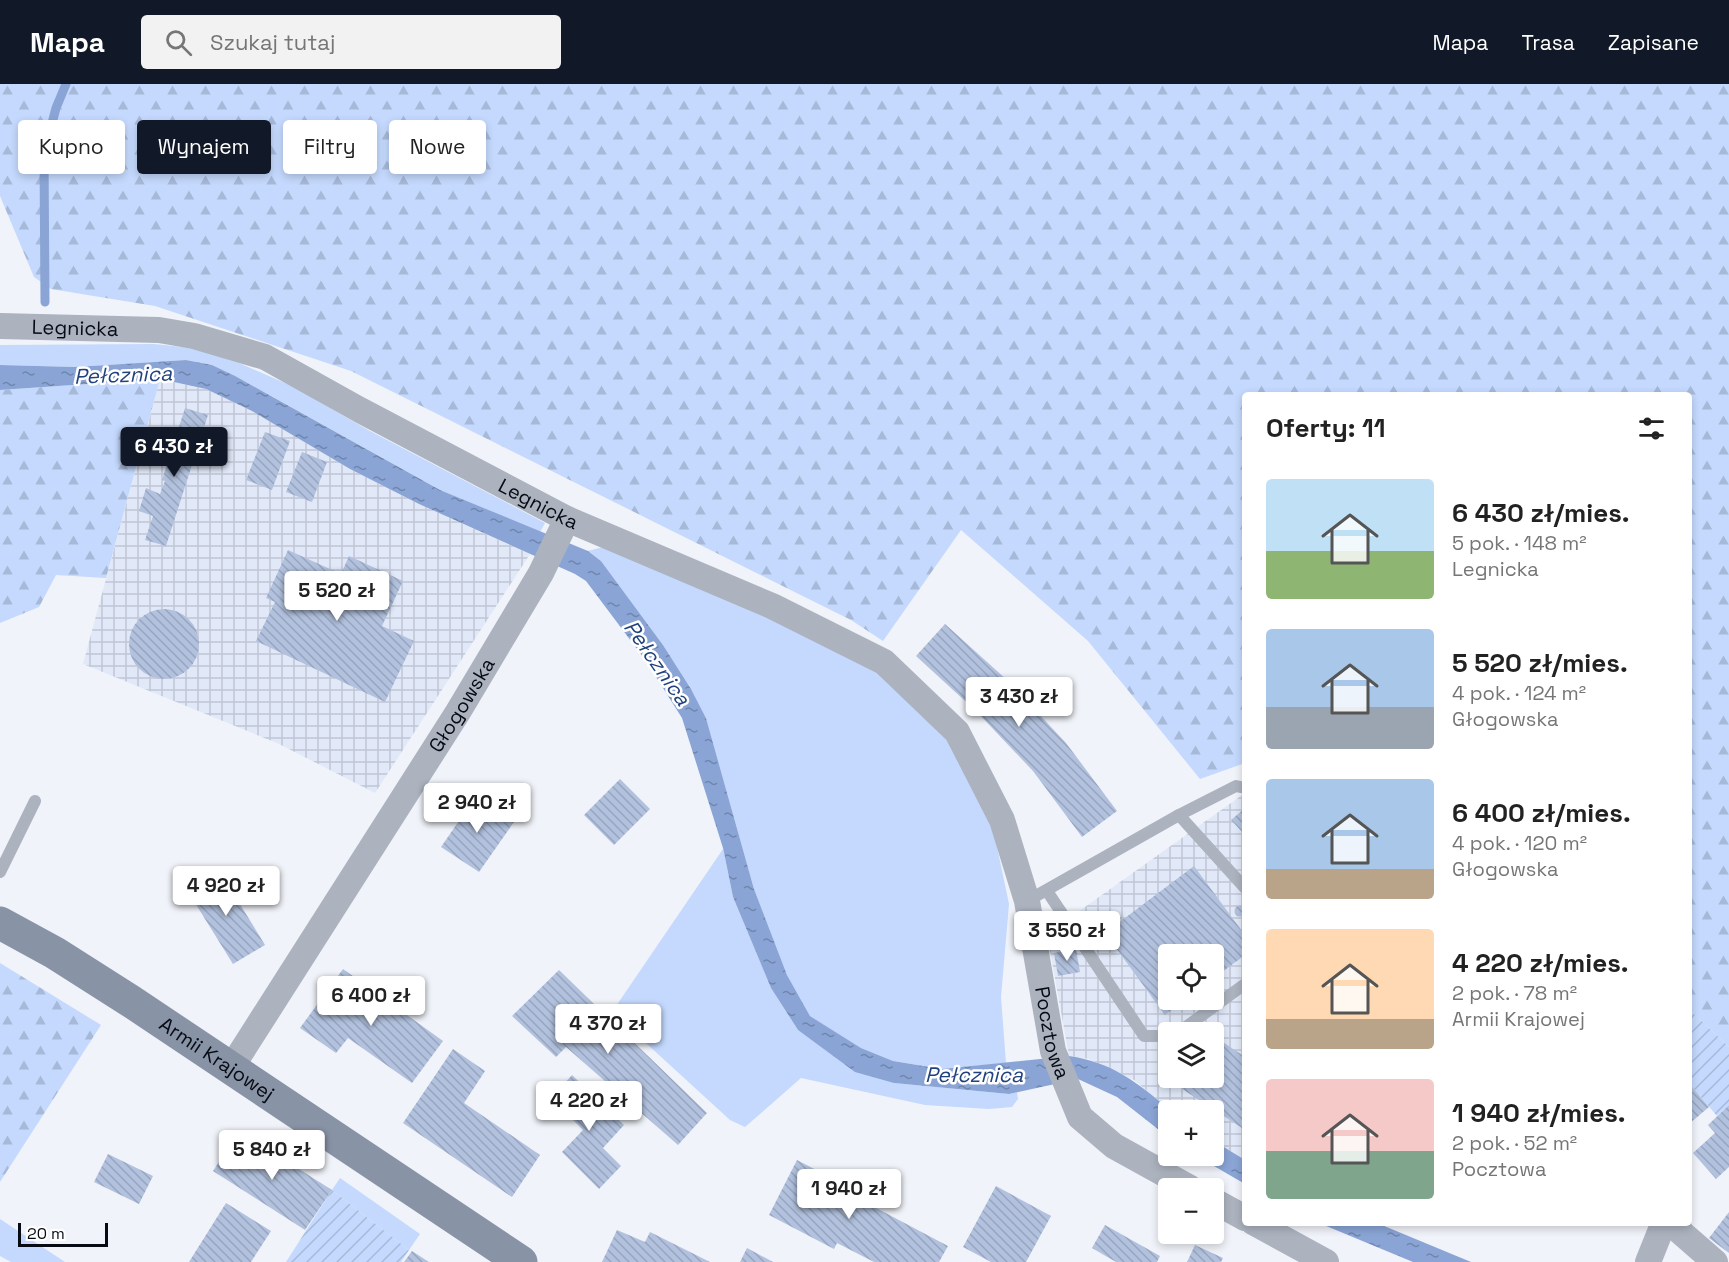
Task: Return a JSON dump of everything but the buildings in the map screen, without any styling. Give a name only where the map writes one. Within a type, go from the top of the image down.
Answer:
[{"type":"main road","name":"Armii Krajowej","points":[[0,923],[64,959],[521,1262]]},
{"type":"street","name":"Legnicka","points":[[0,326],[159,330],[194,336],[265,357],[371,416],[567,519],[772,606],[884,662],[957,732],[1002,820]]},
{"type":"street","name":"Głogowska","points":[[231,1068],[458,712],[541,573],[567,519]]},
{"type":"street","name":"Pocztowa","points":[[1002,820],[1037,896],[1053,1052],[1080,1117],[1114,1146],[1172,1178]]},
{"type":"street","points":[[1224,1206],[1242,1216]]},
{"type":"street","points":[[1260,1226],[1326,1262]]},
{"type":"street","points":[[1648,1262],[1662,1226]]},
{"type":"street","points":[[1674,1226],[1714,1262]]},
{"type":"lane","points":[[1158,1036],[1144,1036],[1037,896],[1179,815],[1236,786],[1242,787]]},
{"type":"lane","points":[[0,872],[35,801]]},
{"type":"lane","points":[[1179,815],[1242,885]]},
{"type":"lane","points":[[1193,1022],[1242,986]]},
{"type":"shaded area","points":[[160,379],[206,389],[252,411],[350,469],[419,504],[530,554],[375,793],[279,744],[83,664]]},
{"type":"shaded area","points":[[1242,795],[1242,1158],[1224,1147],[1224,1100],[1158,1100],[1134,1080],[1089,1059],[1069,1056],[1047,934]]},
{"type":"green space","points":[[0,84],[1729,84],[1729,1047],[1692,1012],[1692,392],[1242,392],[1242,764],[1200,779],[1088,641],[961,530],[883,641],[851,620],[351,371],[155,306],[51,289],[34,277],[0,196]]},
{"type":"green space","points":[[154,344],[193,348],[239,363],[292,386],[370,431],[545,523],[540,532],[440,490],[212,365],[186,360],[75,367],[0,365],[0,345]]},
{"type":"green space","points":[[160,379],[106,578],[56,575],[39,607],[0,623],[0,390]]},
{"type":"green space","points":[[603,547],[766,614],[877,670],[949,740],[992,823],[1009,904],[1001,997],[1006,1063],[942,1069],[893,1061],[861,1048],[810,1016],[787,975],[754,889],[706,718],[663,645],[601,561],[588,551]]},
{"type":"green space","points":[[723,849],[733,897],[771,988],[798,1030],[894,1083],[1009,1094],[1017,1092],[1018,1099],[1012,1107],[989,1109],[925,1105],[801,1078],[745,1127],[730,1120],[612,1012]]},
{"type":"green space","points":[[0,963],[101,1025],[0,1182]]},
{"type":"green space","points":[[1692,1012],[1729,1047],[1729,1105],[1717,1116],[1692,1087]]},
{"type":"green space","points":[[340,1178],[420,1234],[409,1250],[332,1190]]},
{"type":"green space","points":[[332,1190],[409,1250],[401,1262],[286,1262]]},
{"type":"green space","points":[[0,1219],[65,1262],[11,1262],[0,1256]]},
{"type":"water","name":"Pełcznica","points":[[186,360],[212,365],[440,490],[588,551],[601,561],[663,645],[706,718],[754,889],[787,975],[810,1016],[861,1048],[893,1061],[942,1069],[1069,1056],[1098,1063],[1124,1075],[1158,1100],[1158,1129],[1117,1097],[1078,1079],[1009,1094],[894,1083],[855,1072],[798,1030],[771,988],[733,897],[723,848],[682,718],[646,661],[586,581],[419,504],[350,469],[252,411],[206,389],[160,379],[0,390],[0,365],[75,367]]},
{"type":"water","points":[[1224,1147],[1242,1158],[1242,1182],[1214,1166],[1224,1166]]},
{"type":"water","points":[[1326,1226],[1384,1226],[1471,1262],[1413,1262]]},
{"type":"waterway","points":[[45,302],[44,154],[56,108],[66,84]]}]
